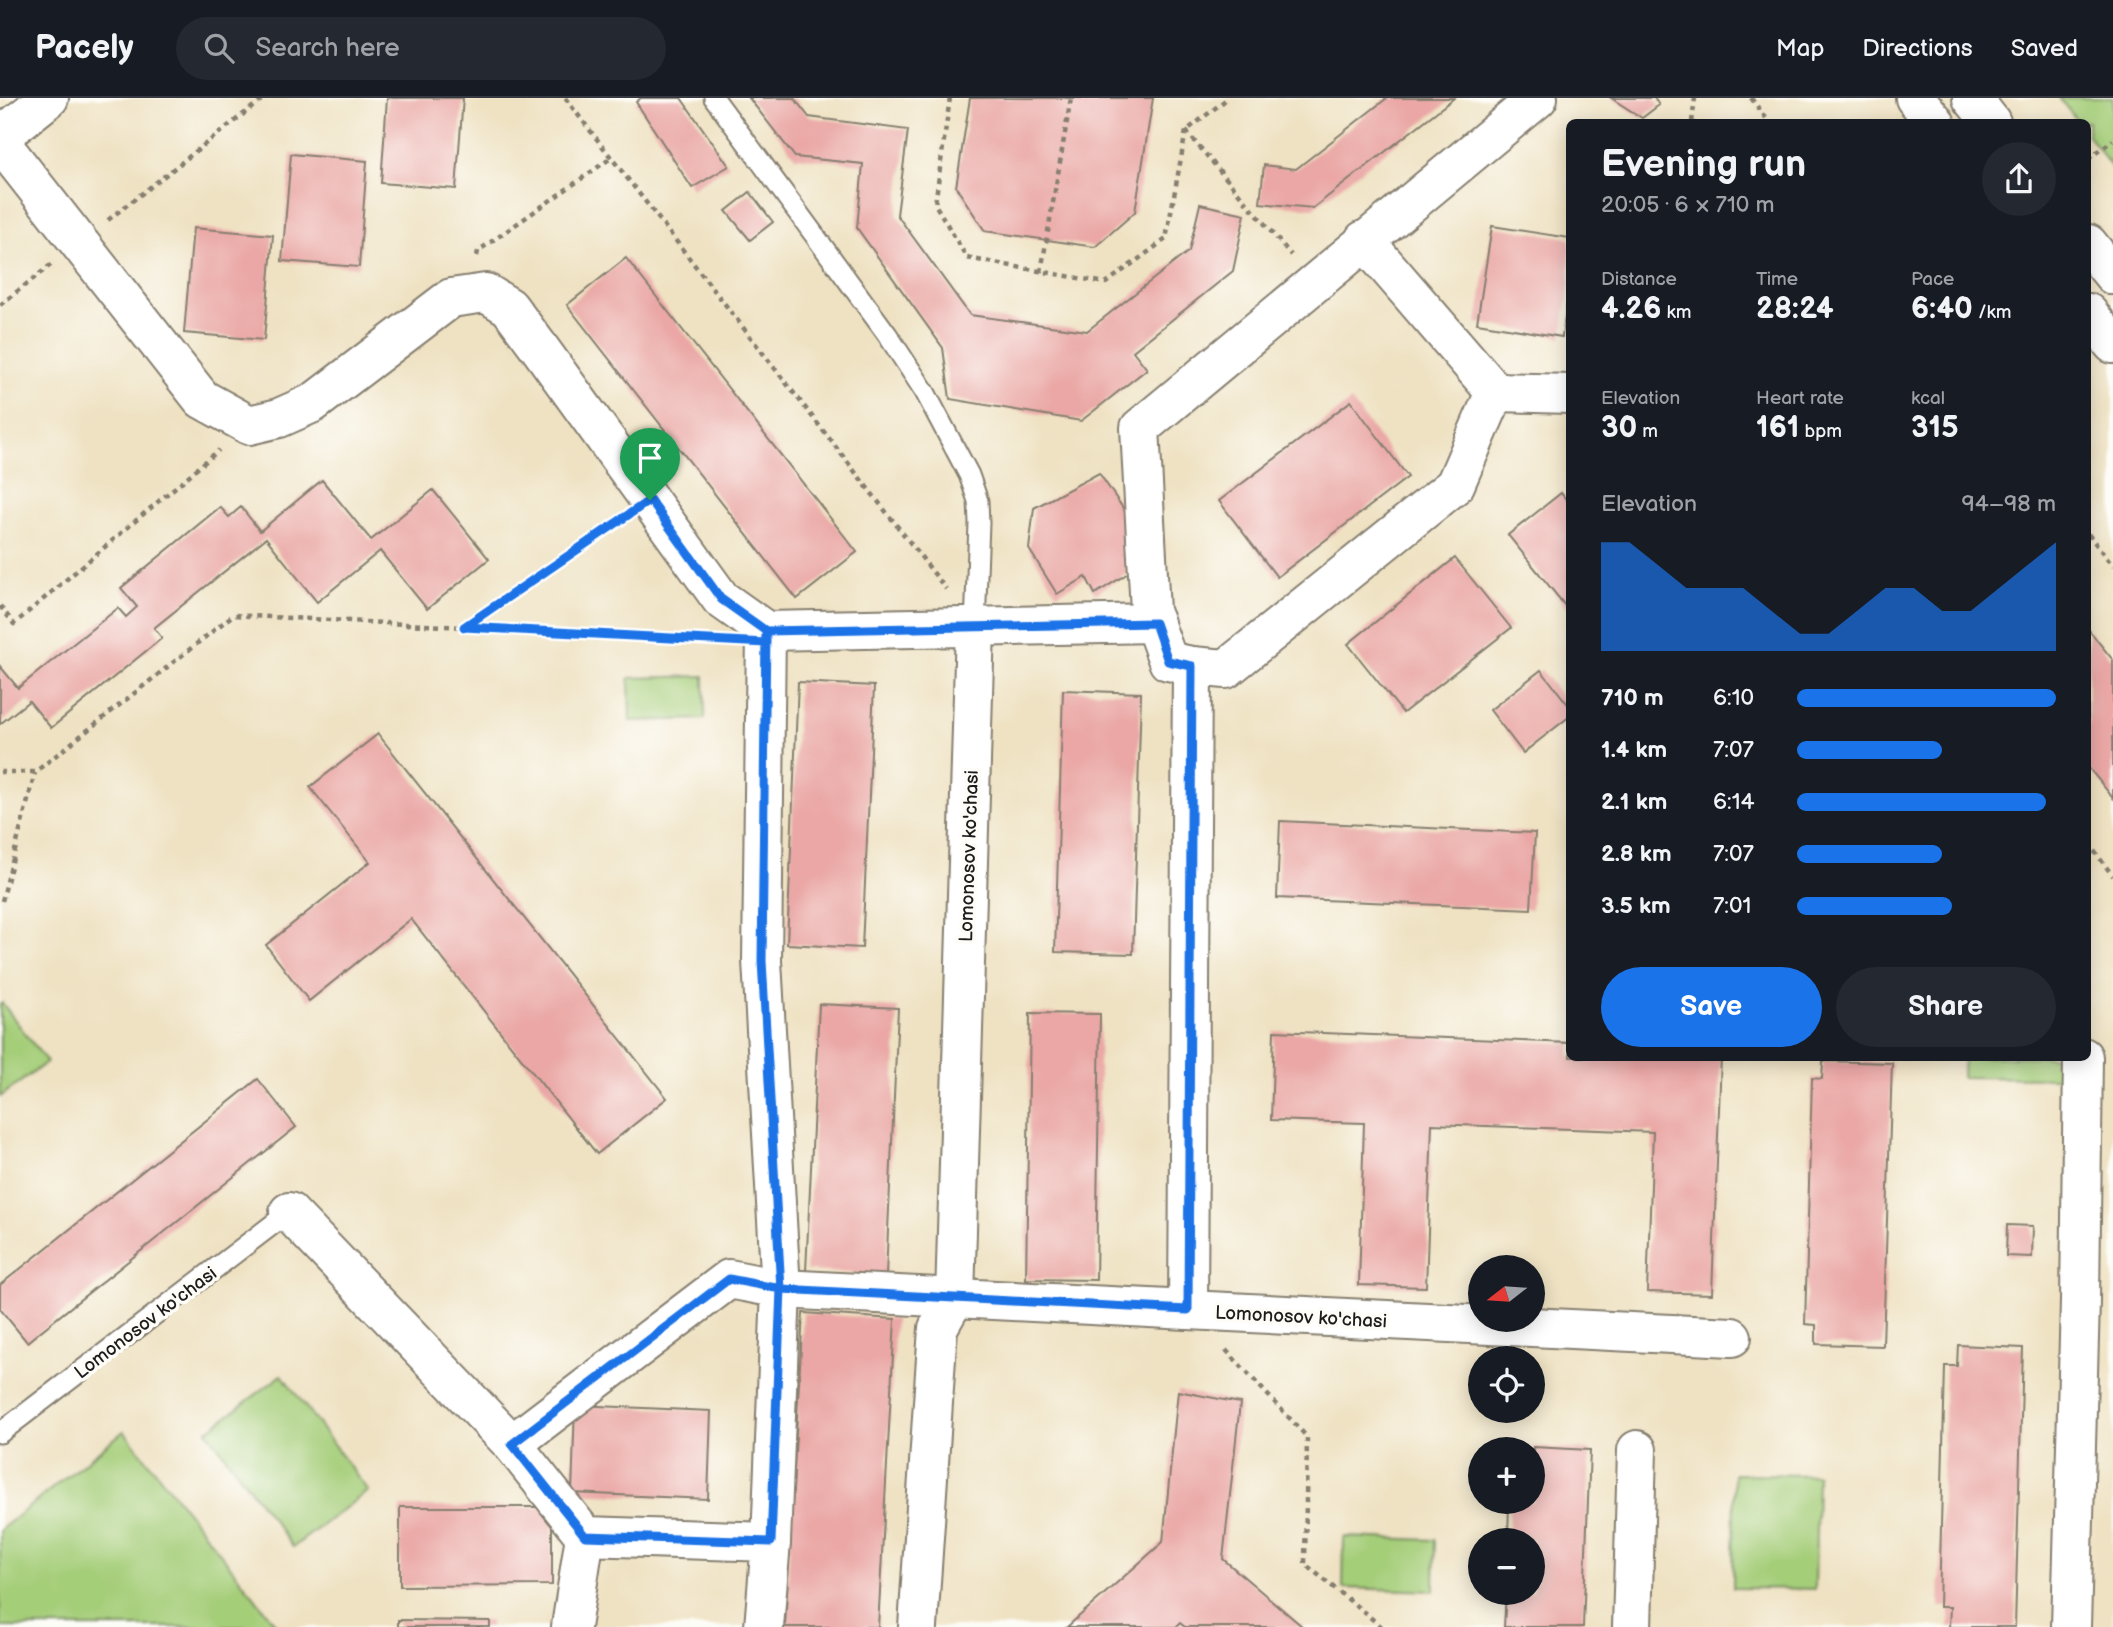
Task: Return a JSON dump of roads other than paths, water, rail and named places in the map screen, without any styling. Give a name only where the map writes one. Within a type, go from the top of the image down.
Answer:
[{"type":"street","points":[[0,136],[49,98]]},
{"type":"street","points":[[1495,392],[1455,485],[1226,669],[1168,661],[1150,611],[1140,428],[1538,98]]},
{"type":"street","points":[[1915,98],[1932,119]]},
{"type":"street","points":[[1972,98],[1989,119]]},
{"type":"street","points":[[0,142],[202,399],[249,425],[279,418],[313,403],[451,298],[486,293],[509,307],[721,599],[766,637],[975,627],[1155,623]]},
{"type":"street","points":[[1364,240],[1495,392],[1566,394]]},
{"type":"street","points":[[2091,248],[2113,275]]},
{"type":"street","points":[[2091,317],[2113,344]]},
{"type":"street","name":"Lomonosov ko'chasi","points":[[918,1627],[938,1328],[955,1298],[975,627]]},
{"type":"street","points":[[764,1627],[771,1542],[781,1289],[762,961],[766,637]]},
{"type":"street","name":"Lomonosov ko'chasi","points":[[1192,666],[1188,1310],[1732,1337]]},
{"type":"street","points":[[2071,1627],[2097,1300],[2082,1061]]},
{"type":"street","points":[[289,1212],[512,1444],[585,1536],[572,1627]]},
{"type":"street","points":[[512,1444],[729,1279],[781,1289],[1188,1310]]},
{"type":"street","points":[[1632,1627],[1637,1450]]},
{"type":"street","points":[[585,1536],[771,1542]]},
{"type":"lane","points":[[714,98],[887,334],[925,392],[969,475],[978,501],[979,523],[975,627]]},
{"type":"lane","name":"Lomonosov ko'chasi","points":[[0,1433],[289,1212]]}]
